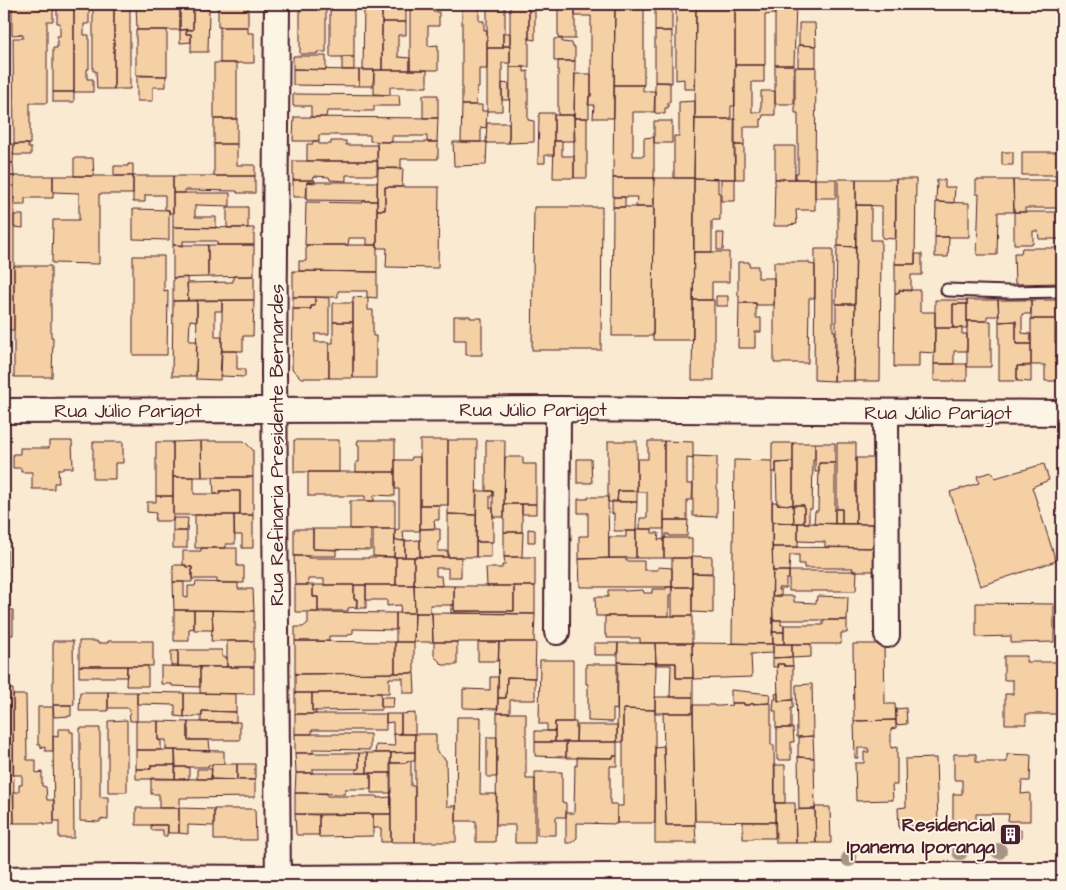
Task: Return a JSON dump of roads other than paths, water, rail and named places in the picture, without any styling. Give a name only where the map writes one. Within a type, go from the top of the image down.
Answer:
[{"type":"street","name":"Rua Refinaria Presidente Bernardes","points":[[277,4],[275,410],[278,882]]},
{"type":"street","name":"Rua Júlio Parigot","points":[[4,411],[558,409],[1062,413]]},
{"type":"street","points":[[557,632],[558,409]]},
{"type":"street","points":[[886,412],[887,635]]},
{"type":"street","points":[[4,879],[120,877],[278,882],[781,881],[1062,875]]},
{"type":"lane","points":[[947,290],[1062,291]]},
{"type":"place","name":"Residencial Ipanema Iporanga","points":[[1011,835]]}]
